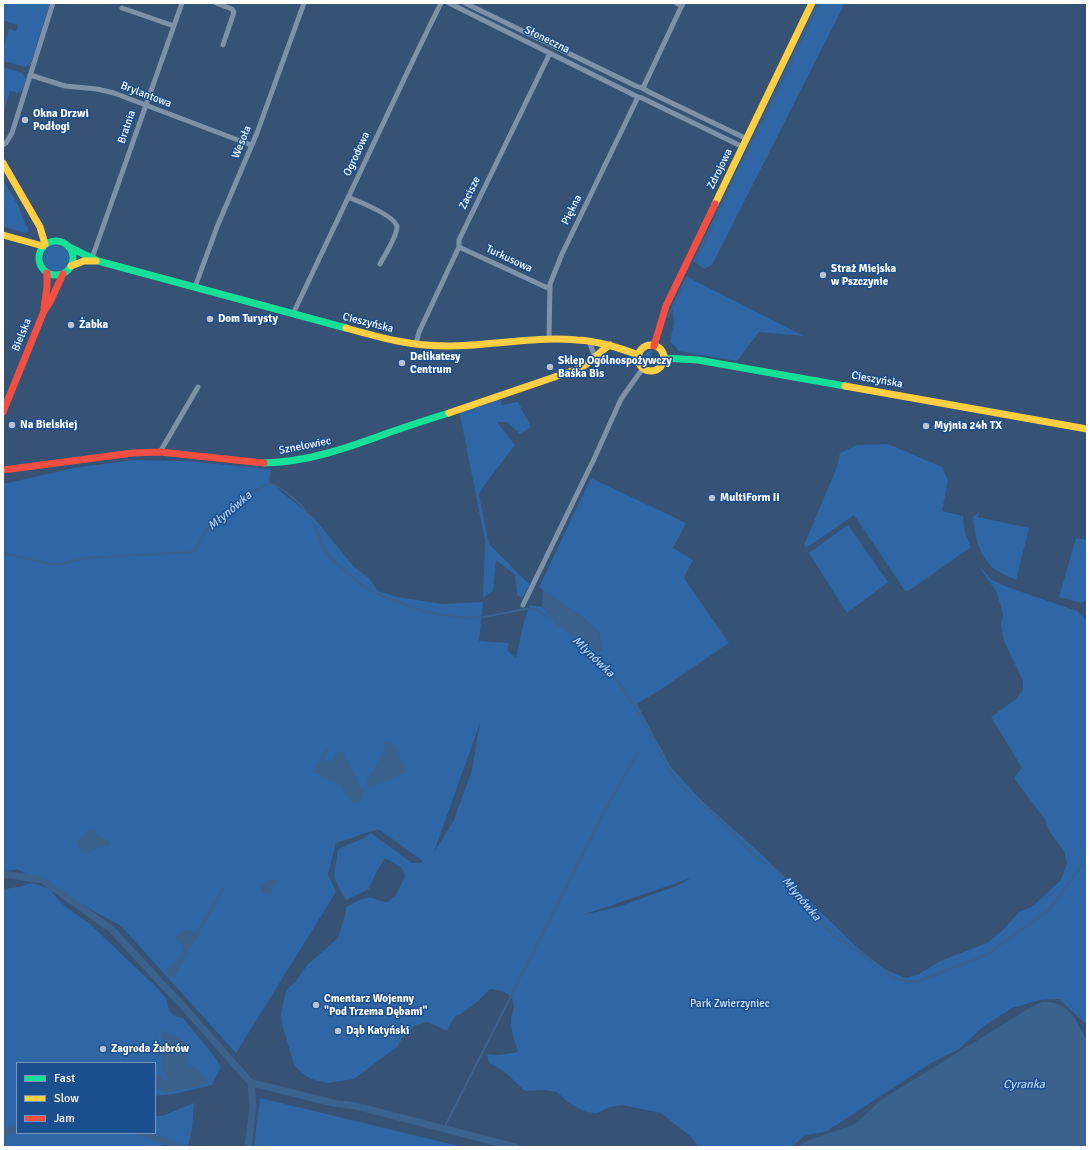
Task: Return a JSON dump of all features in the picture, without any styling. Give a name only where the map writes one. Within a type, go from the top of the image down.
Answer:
[{"type":"main road","name":"Zdrojowa","points":[[654,346],[666,306],[812,3]]},
{"type":"main road","points":[[3,163],[40,227],[44,245],[38,256]]},
{"type":"main road","points":[[27,242],[38,256],[41,266],[47,273],[52,275],[63,274],[71,266],[73,256],[69,246],[62,241],[57,240],[40,227]]},
{"type":"main road","points":[[3,235],[44,245],[57,240]]},
{"type":"main road","name":"Cieszyńska","points":[[69,246],[95,259],[376,337],[416,344],[461,346],[549,338],[588,341],[610,345],[639,355]]},
{"type":"main road","name":"Cieszyńska","points":[[71,266],[95,259]]},
{"type":"main road","name":"Bielska","points":[[44,311],[47,273]]},
{"type":"main road","name":"Bielska","points":[[4,408],[44,311],[50,302],[63,274]]},
{"type":"main road","name":"Sznelowiec","points":[[3,470],[133,453],[160,452],[262,463],[278,464],[297,461],[345,449],[578,369],[589,364],[601,350],[610,345]]},
{"type":"main road","points":[[654,346],[661,351],[663,358],[662,365],[656,370],[648,371],[643,368],[639,362],[639,355],[645,347],[654,346]]},
{"type":"main road","name":"Cieszyńska","points":[[663,358],[698,360],[1087,429]]},
{"type":"street","points":[[3,145],[12,133],[53,3]]},
{"type":"street","name":"Bratnia","points":[[95,259],[146,105],[182,3]]},
{"type":"street","points":[[216,3],[232,9],[234,12],[223,45]]},
{"type":"street","name":"Wesoła","points":[[194,287],[251,146],[304,3]]},
{"type":"street","name":"Ogrodowa","points":[[292,314],[441,3]]},
{"type":"street","name":"Słoneczna","points":[[465,3],[747,139]]},
{"type":"street","points":[[643,89],[636,90],[639,97],[645,96],[643,89],[683,4],[676,3]]},
{"type":"street","name":"Słoneczna","points":[[452,4],[743,148]]},
{"type":"street","points":[[122,8],[174,26]]},
{"type":"street","name":"Zacisze","points":[[416,344],[419,332],[459,247],[459,240],[550,53]]},
{"type":"street","name":"Brylantowa","points":[[30,76],[65,86],[106,90],[251,146]]},
{"type":"street","name":"Piękna","points":[[549,338],[550,284],[562,254],[639,97]]},
{"type":"street","points":[[348,196],[388,216],[395,221],[397,225],[396,233],[380,264]]},
{"type":"street","name":"Turkusowa","points":[[459,247],[550,290]]},
{"type":"street","points":[[588,341],[595,357]]},
{"type":"street","points":[[523,605],[620,402],[628,388],[643,368]]},
{"type":"street","points":[[160,452],[198,387]]},
{"type":"green space","points":[[3,3],[50,3],[32,60],[30,65],[26,67],[3,61],[3,48],[9,29],[16,31],[18,25],[3,20]]},
{"type":"green space","points":[[817,3],[845,3],[712,265],[704,269],[693,261]]},
{"type":"green space","points":[[3,67],[22,73],[26,79],[22,91],[18,93],[10,91],[3,113]]},
{"type":"green space","points":[[3,180],[18,205],[29,231],[25,233],[3,226]]},
{"type":"green space","points":[[56,245],[65,249],[69,258],[65,267],[56,271],[47,267],[43,258],[47,249]]},
{"type":"green space","points":[[687,276],[804,336],[759,332],[737,361],[678,351],[677,348],[670,342],[674,323],[672,305]]},
{"type":"green space","points":[[651,350],[653,351],[651,358],[655,360],[658,355],[659,360],[657,364],[651,366],[645,364],[643,359],[646,352]]},
{"type":"green space","points":[[625,358],[605,366],[601,359]]},
{"type":"green space","points":[[500,397],[502,405],[518,402],[531,427],[520,434],[507,422],[497,422],[515,445],[482,488],[479,495],[489,544],[530,585],[522,598],[517,595],[515,575],[496,560],[493,591],[483,598],[485,541],[459,410]]},
{"type":"green space","points":[[888,444],[942,467],[948,480],[942,511],[963,516],[965,533],[971,547],[910,590],[905,591],[854,515],[806,548],[804,545],[837,467],[840,453],[857,445]]},
{"type":"green space","name":"Park Zwierzyniec","points":[[132,460],[186,461],[271,469],[269,482],[314,518],[354,567],[369,578],[378,591],[397,597],[443,604],[483,602],[479,641],[509,643],[507,650],[516,658],[524,621],[530,605],[542,607],[585,644],[602,652],[599,633],[582,617],[539,587],[591,478],[686,523],[673,548],[693,560],[684,578],[729,643],[637,704],[671,767],[700,799],[761,854],[860,950],[886,970],[906,978],[919,974],[940,961],[987,943],[1003,930],[1019,912],[1033,906],[1061,880],[1067,863],[1064,851],[1049,831],[1046,821],[1014,778],[1022,768],[991,717],[1016,699],[1023,690],[1023,681],[1004,641],[1001,625],[1003,614],[997,593],[978,565],[991,579],[1002,585],[1077,611],[1087,621],[1087,1028],[1086,1024],[1059,999],[1040,1000],[1012,1008],[984,1026],[959,1049],[933,1062],[827,1131],[804,1136],[792,1147],[699,1147],[690,1136],[661,1113],[622,1105],[610,1107],[597,1113],[586,1112],[569,1103],[557,1092],[544,1090],[525,1091],[504,1072],[489,1063],[487,1054],[498,1055],[518,1052],[511,1024],[511,1017],[514,1008],[512,999],[510,995],[506,993],[490,989],[478,1001],[459,1015],[455,1016],[447,1031],[428,1022],[416,1025],[403,1037],[397,1047],[354,1079],[328,1083],[311,1079],[294,1065],[282,1024],[281,1014],[286,990],[295,982],[308,964],[338,938],[346,912],[346,907],[366,898],[373,898],[388,902],[396,895],[405,876],[402,868],[385,858],[369,889],[346,900],[336,882],[334,874],[338,849],[366,837],[371,833],[412,863],[420,863],[423,861],[378,829],[336,843],[328,874],[336,892],[236,1053],[121,926],[17,869],[3,872],[3,484],[74,468]],"holes":[[[480,723],[472,770],[454,820],[434,852]],[[691,878],[679,885],[621,906],[583,915]]]},
{"type":"green space","points":[[979,512],[978,517],[1029,528],[1016,580],[996,570],[990,565],[982,553],[975,532],[973,517]]},
{"type":"green space","points":[[848,525],[888,582],[847,613],[809,553]]},
{"type":"green space","points":[[1076,538],[1087,540],[1087,599],[1082,603],[1059,597]]},
{"type":"green space","points":[[32,883],[49,888],[59,901],[90,924],[157,988],[166,998],[169,1011],[174,1016],[183,1018],[215,1057],[221,1067],[212,1085],[174,1094],[156,1096],[156,1062],[16,1062],[16,1134],[156,1134],[156,1116],[162,1116],[194,1103],[192,1129],[188,1147],[174,1144],[151,1147],[3,1147],[3,889],[19,887]]},
{"type":"green space","points":[[260,1098],[463,1147],[254,1147]]},
{"type":"water","points":[[543,589],[582,617],[599,633],[602,653],[585,644],[542,607]]},
{"type":"water","points":[[389,741],[393,744],[406,769],[406,772],[369,789],[367,779],[374,771],[385,748],[385,743]]},
{"type":"water","points":[[326,748],[328,749],[323,759],[332,762],[334,755],[341,751],[344,754],[361,789],[365,789],[358,804],[347,797],[341,785],[313,772]]},
{"type":"water","points":[[94,828],[97,835],[110,841],[111,845],[99,847],[88,853],[81,852],[77,841],[89,830]]},
{"type":"water","points":[[269,879],[278,880],[269,896],[262,892],[260,883],[266,883]]},
{"type":"water","points":[[226,886],[174,977],[170,977],[167,968],[177,960],[184,948],[175,938],[178,934],[188,929],[195,933],[223,887]]},
{"type":"water","name":"Cyranka","points":[[1042,1002],[1059,1004],[1065,1008],[1075,1019],[1087,1041],[1087,1147],[800,1147],[804,1142],[855,1124],[881,1100],[1031,1007]]},
{"type":"water","points":[[162,1030],[184,1041],[184,1044],[190,1052],[187,1055],[187,1061],[190,1066],[196,1067],[208,1084],[165,1093],[163,1089],[156,1089],[156,1074],[162,1075],[164,1080],[168,1080],[161,1070]]},
{"type":"waterway","points":[[761,125],[819,3]]},
{"type":"waterway","points":[[744,160],[758,130]]},
{"type":"waterway","points":[[696,260],[736,176]]},
{"type":"waterway","points":[[668,317],[687,277]]},
{"type":"waterway","name":"Młynówka","points":[[3,553],[51,564],[60,564],[87,558],[195,551],[207,529],[245,497],[265,485],[274,485],[286,492],[302,506],[313,522],[326,553],[363,586],[385,597],[417,609],[441,615],[467,618],[484,617],[525,609],[535,609],[553,620],[585,646],[614,676],[639,713],[655,741],[665,764],[686,791],[720,820],[755,856],[777,870],[788,881],[809,910],[836,937],[894,978],[917,982],[988,954],[1050,909],[1085,861],[1087,851]]},
{"type":"waterway","points":[[443,1130],[589,842],[616,790],[639,752]]},
{"type":"waterway","points":[[3,874],[42,880],[111,929],[182,1005],[251,1083],[333,1103],[356,1106],[515,1147]]},
{"type":"waterway","points":[[248,1147],[253,1107],[251,1083]]},
{"type":"waterway","points":[[3,1134],[16,1128]]},
{"type":"waterway","points":[[147,1134],[179,1147]]},
{"type":"traffic: fast","points":[[53,241],[59,241],[63,242],[70,248],[73,258],[72,265],[66,272],[59,275],[53,275],[49,274],[42,268],[39,261],[39,255],[40,251],[46,244],[53,241]]},
{"type":"traffic: fast","points":[[69,247],[98,261],[346,328]]},
{"type":"traffic: fast","points":[[663,358],[698,360],[845,386]]},
{"type":"traffic: fast","points":[[264,463],[296,460],[327,453],[449,413]]},
{"type":"traffic: slow","points":[[715,204],[812,3]]},
{"type":"traffic: slow","points":[[3,163],[40,227],[45,244]]},
{"type":"traffic: slow","points":[[3,235],[43,246]]},
{"type":"traffic: slow","points":[[71,266],[84,261],[96,261]]},
{"type":"traffic: slow","points":[[346,328],[384,338],[421,345],[463,346],[529,340],[561,339],[601,343],[639,355]]},
{"type":"traffic: slow","points":[[449,413],[583,367],[610,345]]},
{"type":"traffic: slow","points":[[651,345],[660,349],[664,358],[660,367],[651,371],[642,367],[638,358],[642,349],[651,345]]},
{"type":"traffic: slow","points":[[845,386],[1087,429]]},
{"type":"traffic: jam","points":[[654,346],[666,306],[715,204]]},
{"type":"traffic: jam","points":[[44,308],[47,273]]},
{"type":"traffic: jam","points":[[3,412],[44,311],[50,302],[63,274]]},
{"type":"traffic: jam","points":[[3,470],[133,453],[160,452],[264,463]]},
{"type":"place","name":"Okna Drzwi Podłogi","points":[[25,120]]},
{"type":"place","name":"Straż Miejska w Pszczynie","points":[[823,275]]},
{"type":"place","name":"Dom Turysty","points":[[210,319]]},
{"type":"place","name":"Żabka","points":[[71,325]]},
{"type":"place","name":"Delikatesy Centrum","points":[[402,363]]},
{"type":"place","name":"Sklep Ogólnospożywczy Baśka Bis","points":[[550,367]]},
{"type":"place","name":"Na Bielskiej","points":[[12,425]]},
{"type":"place","name":"Myjnia 24h TX","points":[[926,426]]},
{"type":"place","name":"MultiForm II","points":[[712,498]]},
{"type":"place","name":"Cmentarz Wojenny \"Pod Trzema Dębami\"","points":[[316,1005]]},
{"type":"place","name":"Dąb Katyński","points":[[338,1031]]},
{"type":"place","name":"Zagroda Żubrów","points":[[103,1049]]}]
